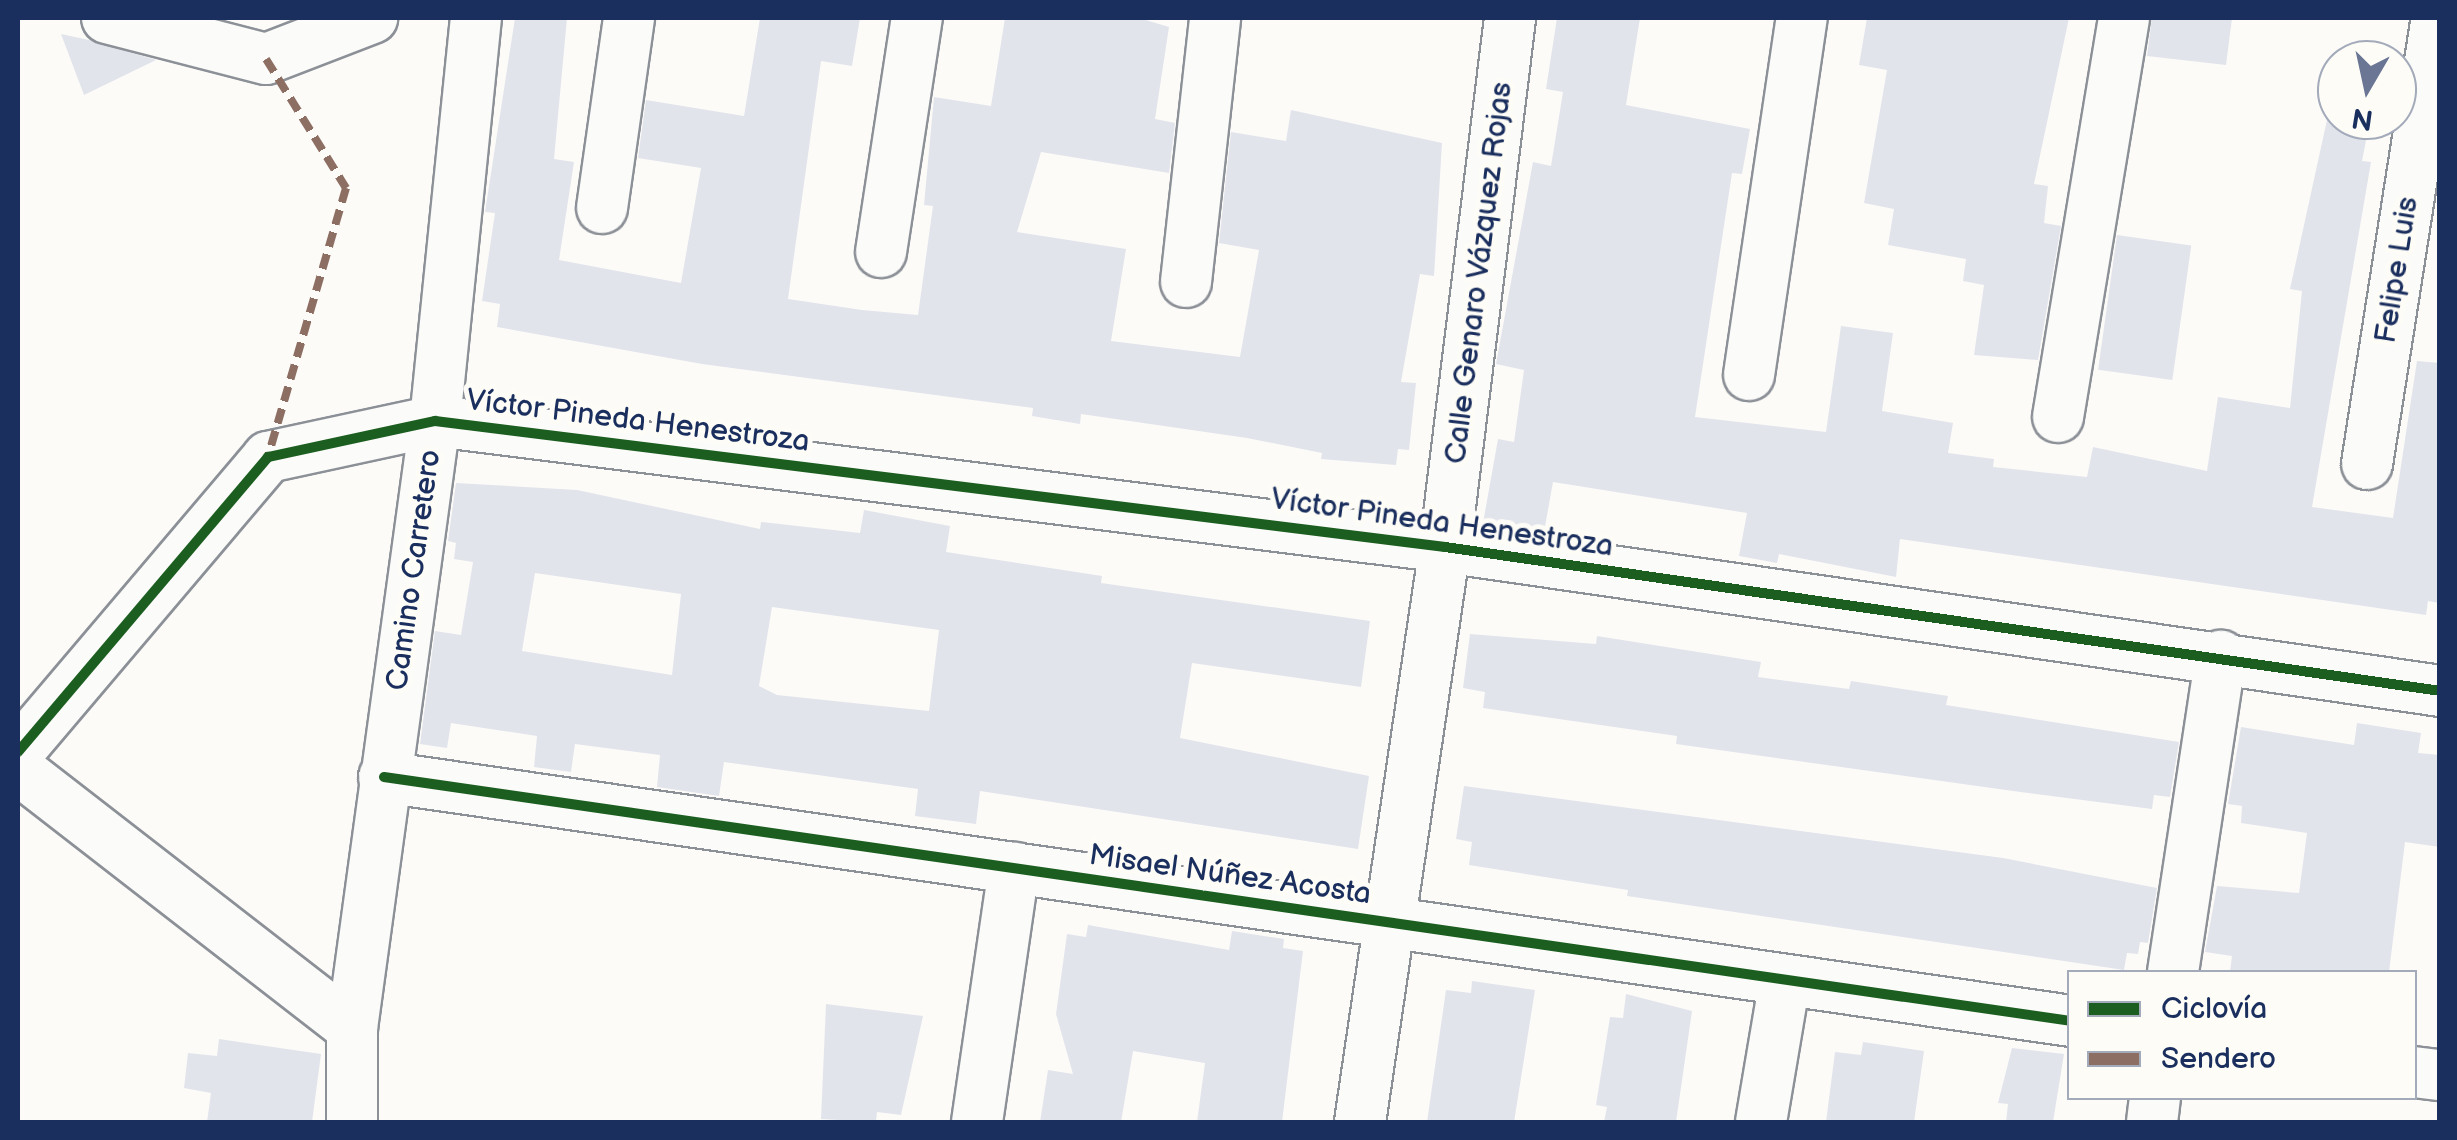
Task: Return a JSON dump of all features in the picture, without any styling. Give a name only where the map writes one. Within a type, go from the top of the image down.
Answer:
[{"type":"street","points":[[107,18],[266,60],[372,18]]},
{"type":"street","name":"Camino Carretero","points":[[352,1122],[352,1028],[435,421],[476,18]]},
{"type":"street","points":[[602,208],[629,18]]},
{"type":"street","points":[[881,252],[917,18]]},
{"type":"street","points":[[1186,282],[1215,18]]},
{"type":"street","name":"Calle Genaro Vázquez Rojas","points":[[1360,1122],[1446,546],[1510,18]]},
{"type":"street","points":[[1748,375],[1802,18]]},
{"type":"street","points":[[2058,417],[2124,18]]},
{"type":"street","name":"Felipe Luis","points":[[2368,464],[2437,18]]},
{"type":"street","name":"Víctor Pineda Henestroza","points":[[18,752],[268,457],[435,421],[1446,546],[2221,656],[2440,691]]},
{"type":"street","points":[[2173,970],[2221,656]]},
{"type":"street","points":[[18,770],[352,1028]]},
{"type":"street","name":"Misael Núñez Acosta","points":[[384,777],[2067,1022]]},
{"type":"street","points":[[976,1122],[1014,868]]},
{"type":"street","points":[[1760,1122],[1785,980]]},
{"type":"building","points":[[515,18],[567,18],[554,159],[574,162],[559,260],[681,283],[701,168],[638,158],[646,100],[744,116],[760,18],[860,18],[852,66],[821,61],[788,299],[862,310],[918,315],[933,206],[924,205],[934,97],[991,106],[1005,18],[1139,18],[1169,27],[1155,119],[1175,123],[1169,173],[1041,152],[1017,232],[1126,249],[1111,341],[1240,357],[1259,250],[1219,243],[1231,132],[1286,141],[1291,110],[1442,143],[1434,276],[1420,274],[1401,382],[1416,383],[1409,450],[1398,449],[1396,465],[1321,459],[1322,453],[1247,438],[1081,414],[1080,424],[1032,416],[1033,408],[702,364],[497,327],[500,304],[482,301],[495,213],[485,212]]},
{"type":"building","points":[[1557,18],[1640,18],[1626,105],[1750,129],[1742,174],[1732,173],[1695,417],[1826,432],[1841,326],[1893,333],[1882,411],[1953,423],[1948,453],[1994,459],[1993,467],[2087,477],[2093,447],[2207,471],[2218,397],[2290,408],[2302,291],[2290,289],[2323,140],[2366,140],[2362,161],[2371,162],[2312,507],[2393,518],[2417,361],[2440,363],[2440,603],[2428,601],[2426,615],[1900,539],[1896,577],[1779,554],[1777,563],[1739,556],[1747,513],[1553,482],[1544,532],[1483,523],[1498,439],[1514,442],[1524,370],[1496,364],[1533,162],[1551,166],[1563,92],[1546,89]]},
{"type":"building","points":[[1867,18],[2069,18],[2034,184],[2048,186],[2044,223],[2061,226],[2038,360],[1974,355],[1984,285],[1963,281],[1966,259],[1888,245],[1894,209],[1864,203],[1887,70],[1859,65]]},
{"type":"building","points":[[2152,18],[2232,18],[2226,65],[2147,56]]},
{"type":"building","points":[[61,34],[89,40],[156,60],[84,95]]},
{"type":"building","points":[[2117,235],[2191,245],[2172,380],[2098,370]]},
{"type":"building","points":[[456,483],[577,490],[760,529],[761,522],[860,533],[864,510],[950,526],[946,552],[1102,576],[1101,583],[1370,621],[1361,687],[1192,663],[1180,738],[1369,776],[1358,849],[980,791],[976,824],[915,816],[918,789],[724,762],[719,796],[657,787],[660,755],[575,744],[571,772],[534,767],[537,736],[451,723],[447,748],[420,744],[435,631],[461,635],[473,562],[454,559],[456,543],[448,541]],"holes":[[[535,573],[681,594],[672,675],[522,651]],[[772,607],[939,630],[929,711],[777,695],[759,686]]]},
{"type":"building","points":[[1470,634],[1596,644],[1597,636],[1761,662],[1758,677],[1849,689],[1851,681],[1948,696],[1946,705],[2179,742],[2170,797],[2154,795],[2152,809],[2013,791],[1676,744],[1677,736],[1483,708],[1485,692],[1463,688]]},
{"type":"building","points":[[2357,723],[2421,733],[2418,753],[2440,755],[2440,847],[2405,842],[2389,970],[2230,970],[2232,956],[2205,952],[2217,886],[2299,893],[2307,833],[2241,823],[2242,806],[2228,804],[2241,727],[2354,745]]},
{"type":"building","points":[[1464,786],[2003,858],[2157,888],[2148,943],[2140,942],[2138,954],[2127,953],[2124,970],[1627,896],[1628,890],[1469,865],[1472,842],[1456,839]]},
{"type":"building","points":[[1088,925],[1229,950],[1232,931],[1284,939],[1283,948],[1303,951],[1282,1122],[1197,1122],[1205,1063],[1133,1051],[1121,1122],[1040,1122],[1048,1070],[1073,1074],[1056,1014],[1067,934],[1086,937]]},
{"type":"building","points":[[1472,981],[1535,990],[1514,1122],[1427,1122],[1446,990],[1471,993]]},
{"type":"building","points":[[1626,994],[1692,1011],[1676,1122],[1604,1122],[1607,1107],[1596,1105],[1610,1017],[1623,1018]]},
{"type":"building","points":[[826,1004],[923,1016],[901,1115],[877,1112],[876,1122],[821,1119]]},
{"type":"building","points":[[219,1039],[321,1054],[312,1122],[207,1122],[211,1093],[184,1088],[188,1053],[217,1056]]},
{"type":"building","points":[[1863,1042],[1924,1051],[1914,1122],[1826,1122],[1835,1052],[1861,1055]]},
{"type":"building","points":[[2012,1048],[2064,1054],[2053,1122],[2006,1122],[2008,1104],[1998,1103]]},
{"type":"marked path","points":[[266,59],[346,188],[268,457]]},
{"type":"cycle path","points":[[18,752],[268,457],[435,421],[1445,547],[2440,691]]},
{"type":"cycle path","points":[[384,777],[2067,1021]]}]
